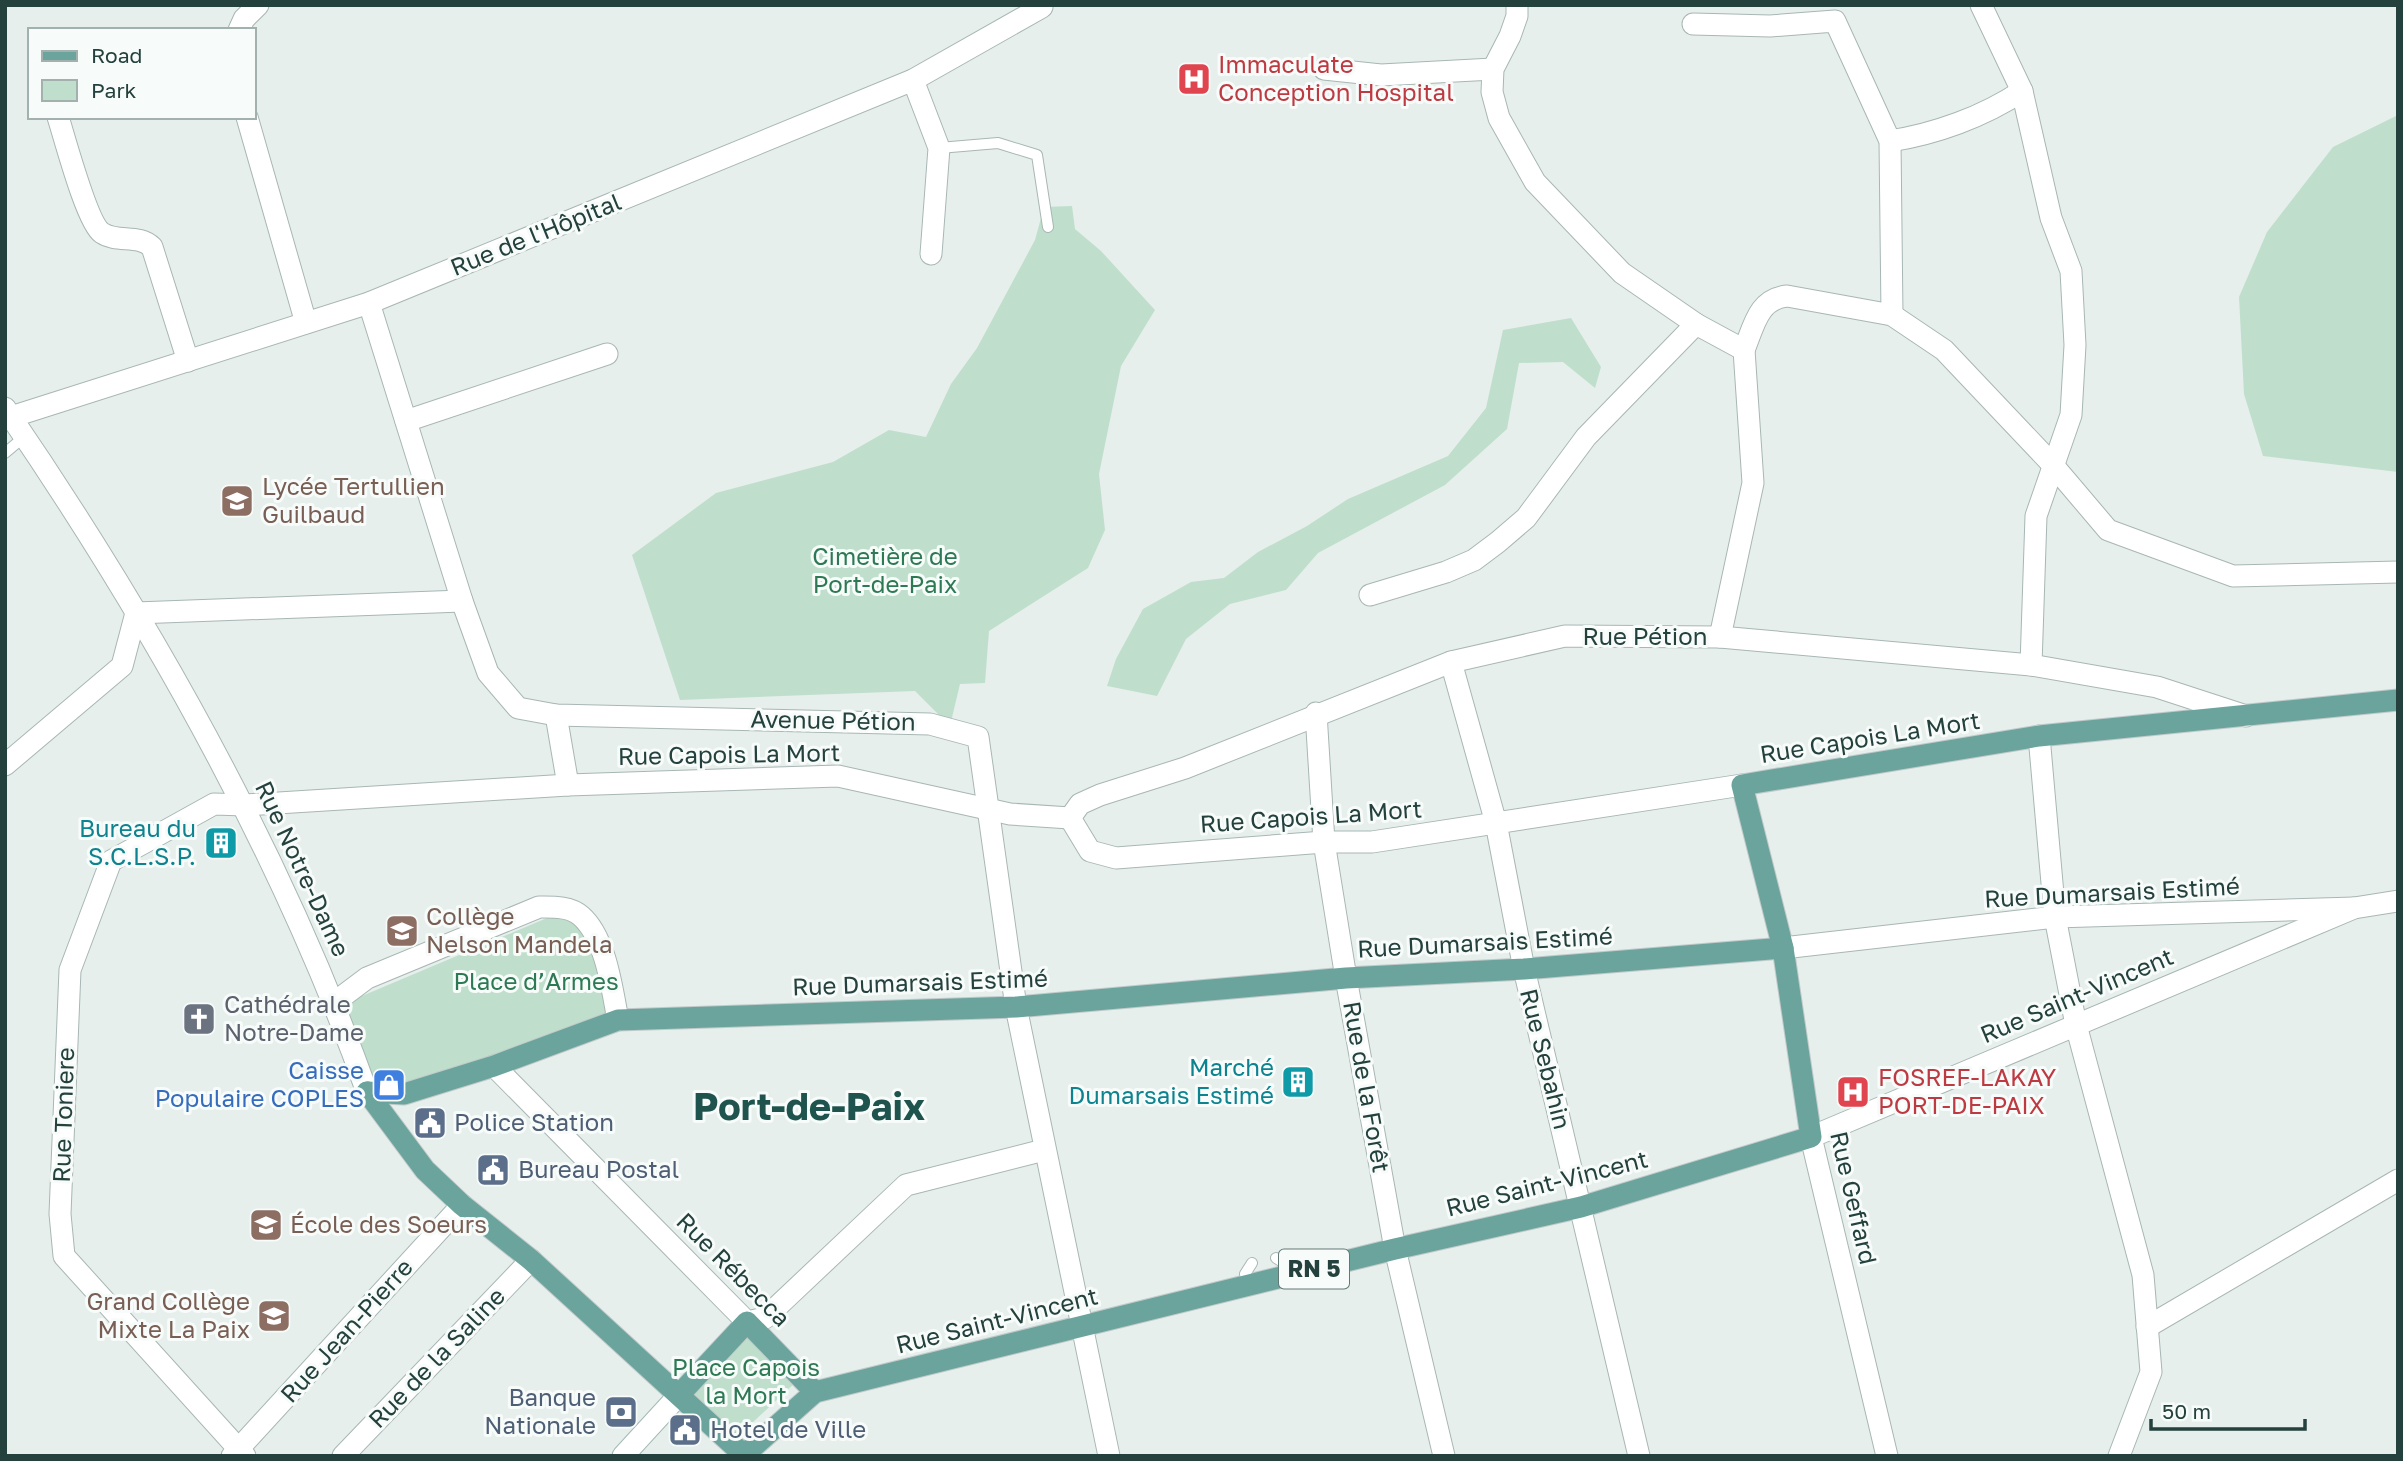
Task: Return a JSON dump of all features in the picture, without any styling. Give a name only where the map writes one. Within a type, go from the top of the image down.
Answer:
[{"type":"main road","name":"Rue Capois La Mort","points":[[1742,785],[2039,736],[2398,700]]},
{"type":"main road","name":"Rue Geffard","points":[[1742,785],[1783,948],[1811,1137]]},
{"type":"main road","name":"Rue Dumarsais Estimé","points":[[366,1092],[404,1094],[494,1066],[618,1020],[1016,1007],[1346,978],[1524,969],[1783,948]]},
{"type":"main road","name":"Rue Notre-Dame","points":[[366,1092],[425,1170],[462,1205],[531,1260],[744,1455]]},
{"type":"main road","name":"Rue Saint-Vincent","points":[[744,1455],[815,1392],[1395,1249],[1581,1207],[1811,1137]]},
{"type":"main road","name":"Rue Rébecca","points":[[747,1322],[815,1392]]},
{"type":"main road","points":[[679,1395],[747,1322]]},
{"type":"street","points":[[240,28],[244,19],[258,5]]},
{"type":"street","points":[[1517,5],[1517,16],[1510,36],[1493,68],[1492,92],[1499,118],[1535,182],[1622,273],[1696,324],[1744,349]]},
{"type":"street","points":[[1981,5],[2022,91],[2051,218],[2071,271],[2074,345],[2071,415],[2036,516],[2031,665]]},
{"type":"street","name":"Rue de l'Hôpital","points":[[8,413],[188,361],[369,303],[913,80],[1043,6]]},
{"type":"street","points":[[1693,24],[1770,26],[1835,22],[1889,141],[1892,315]]},
{"type":"street","points":[[1324,69],[1381,75],[1493,68]]},
{"type":"street","points":[[913,80],[939,148],[931,254]]},
{"type":"street","points":[[1889,141],[1924,135],[2008,100],[2022,91]]},
{"type":"street","points":[[59,119],[94,224],[110,236],[147,241],[152,247],[188,361]]},
{"type":"street","points":[[248,119],[306,323]]},
{"type":"street","points":[[1720,638],[1754,483],[1744,349],[1763,305],[1773,297],[1787,296],[1892,315],[1944,350],[2052,464],[2108,530],[2233,576],[2398,572]]},
{"type":"street","name":"Avenue Pétion","points":[[369,303],[462,601],[488,673],[518,708],[556,715],[930,724],[978,737],[1016,1007],[1109,1456]]},
{"type":"street","points":[[1370,595],[1446,572],[1474,560],[1498,542],[1526,518],[1586,437],[1696,324]]},
{"type":"street","points":[[406,421],[607,354]]},
{"type":"street","name":"Rue Notre-Dame","points":[[8,413],[136,613],[245,805],[335,1002],[366,1092]]},
{"type":"street","points":[[5,765],[122,667],[136,613],[462,601]]},
{"type":"street","name":"Rue Pétion","points":[[1070,818],[1080,804],[1090,799],[1185,768],[1316,713],[1451,662],[1565,636],[1720,638],[2031,665],[2157,687],[2249,716]]},
{"type":"street","name":"Rue Sebahin","points":[[1451,662],[1496,823],[1524,969],[1639,1456]]},
{"type":"street","name":"Rue de la Forêt","points":[[1316,713],[1324,842],[1346,978],[1395,1249],[1444,1456]]},
{"type":"street","points":[[556,715],[568,785]]},
{"type":"street","points":[[2039,736],[2055,917],[2076,1024],[2143,1275],[2151,1372],[2119,1456]]},
{"type":"street","name":"Rue Capois La Mort","points":[[245,805],[568,785],[838,776],[1010,814],[1070,818],[1090,851],[1116,858],[1324,842],[1372,842],[1742,785]]},
{"type":"street","name":"Rue Toniere","points":[[239,1454],[64,1256],[60,1214],[70,970],[111,861],[214,804],[245,805]]},
{"type":"street","name":"RN 5","points":[[2354,908],[2398,901]]},
{"type":"street","points":[[335,1002],[367,978],[539,907],[562,908],[581,916],[602,948],[618,1020]]},
{"type":"street","name":"Rue Dumarsais Estimé","points":[[1783,948],[2055,917],[2354,908]]},
{"type":"street","name":"Rue Saint-Vincent","points":[[1811,1137],[2354,908]]},
{"type":"street","name":"Rue Rébecca","points":[[494,1066],[747,1322]]},
{"type":"street","name":"Rue Geffard","points":[[1811,1137],[1887,1456]]},
{"type":"street","points":[[747,1322],[765,1318],[906,1185],[1044,1150]]},
{"type":"street","points":[[2147,1327],[2398,1180]]},
{"type":"street","name":"Rue Jean-Pierre","points":[[239,1454],[462,1205]]},
{"type":"street","name":"Rue de la Saline","points":[[343,1456],[531,1260]]},
{"type":"street","points":[[623,1456],[679,1395]]},
{"type":"lane","points":[[939,148],[998,143],[1037,155],[1048,227]]},
{"type":"lane","points":[[5,453],[23,437]]},
{"type":"lane","points":[[1276,1258],[1284,1263],[1288,1276]]},
{"type":"lane","points":[[1249,1285],[1245,1274],[1252,1263]]},
{"type":"green space","points":[[2398,115],[2398,472],[2263,456],[2244,394],[2239,297],[2267,232],[2333,147]]},
{"type":"green space","name":"Cimetière de Port-de-Paix","points":[[1072,206],[1075,229],[1101,251],[1155,310],[1121,366],[1099,474],[1105,530],[1088,568],[989,631],[985,683],[960,684],[950,726],[915,691],[680,700],[632,555],[716,493],[833,462],[889,430],[926,437],[951,384],[977,348],[1035,240],[1044,207]]},
{"type":"green space","points":[[1571,318],[1601,367],[1595,388],[1563,362],[1519,363],[1507,429],[1445,485],[1318,553],[1286,590],[1230,604],[1186,639],[1157,696],[1107,686],[1116,659],[1143,609],[1191,582],[1224,578],[1258,552],[1307,526],[1348,499],[1448,456],[1486,408],[1503,330]]},
{"type":"green space","name":"Place d’Armes","points":[[554,915],[580,926],[591,947],[608,1015],[405,1088],[370,1086],[343,1004]]},
{"type":"green space","name":"Place Capois la Mort","points":[[747,1330],[798,1380],[735,1439],[691,1392]]},
{"type":"place","name":"Immaculate Conception Hospital","points":[[1194,79]]},
{"type":"place","name":"Lycée Tertullien Guilbaud","points":[[237,501]]},
{"type":"place","name":"Bureau du S.C.L.S.P.","points":[[221,843]]},
{"type":"place","name":"Collège Nelson Mandela","points":[[402,931]]},
{"type":"place","name":"Cathédrale Notre-Dame","points":[[199,1019]]},
{"type":"place","name":"Marché Dumarsais Estimé","points":[[1298,1082]]},
{"type":"place","name":"Caisse Populaire COPLES","points":[[389,1085]]},
{"type":"place","name":"FOSREF-LAKAY PORT-DE-PAIX","points":[[1853,1092]]},
{"type":"place","name":"Police Station","points":[[430,1123]]},
{"type":"place","name":"Bureau Postal","points":[[493,1170]]},
{"type":"place","name":"École des Soeurs","points":[[266,1225]]},
{"type":"place","name":"Grand Collège Mixte La Paix","points":[[274,1316]]},
{"type":"place","name":"Banque Nationale","points":[[621,1412]]},
{"type":"place","name":"Hotel de Ville","points":[[685,1430]]},
{"type":"district","name":"Port-de-Paix","points":[[809,1107]]}]
